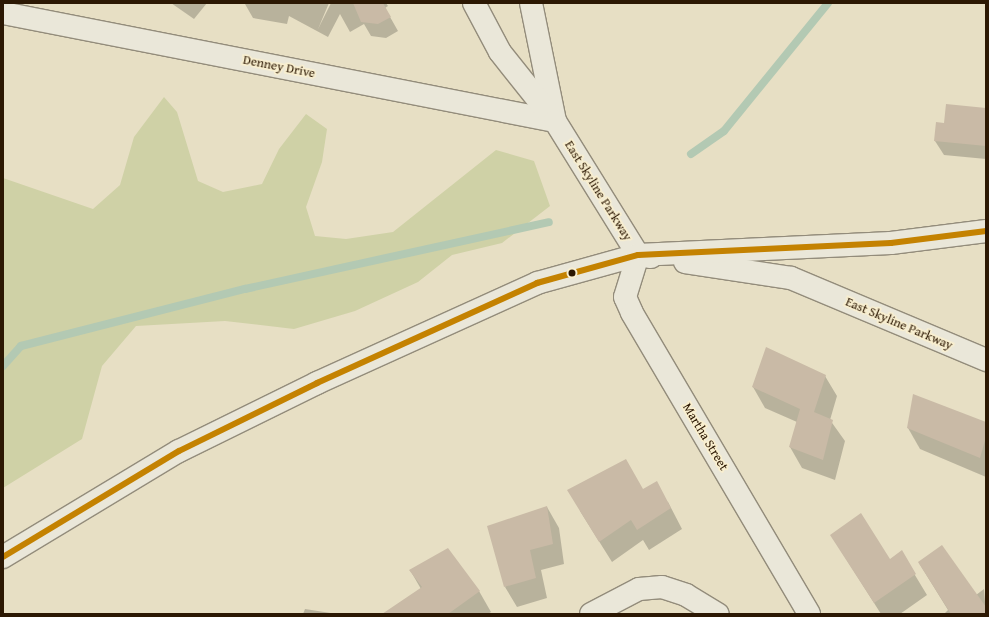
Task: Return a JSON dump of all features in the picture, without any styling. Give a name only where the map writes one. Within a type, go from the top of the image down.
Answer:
[{"type":"street","name":"East Skyline Parkway","points":[[474,3],[500,52],[555,120],[638,255],[791,278],[986,360]]},
{"type":"street","points":[[531,3],[555,120]]},
{"type":"street","name":"Denney Drive","points":[[3,13],[555,120]]},
{"type":"street","points":[[3,557],[179,451],[317,382],[537,283],[638,255],[891,243],[986,231]]},
{"type":"street","name":"Martha Street","points":[[638,255],[625,297],[632,313],[809,614]]},
{"type":"street","points":[[591,614],[639,589],[662,587],[686,595],[718,614]]},
{"type":"green space","points":[[164,97],[177,112],[198,181],[223,192],[262,184],[279,149],[306,114],[327,129],[322,162],[306,207],[315,236],[346,239],[393,232],[496,150],[534,161],[550,206],[502,243],[452,255],[418,282],[355,311],[294,329],[225,321],[136,326],[102,366],[82,439],[3,488],[3,178],[93,209],[120,185],[134,137]]},
{"type":"building","points":[[353,3],[383,3],[391,17],[378,24],[361,22]]},
{"type":"building","points":[[946,104],[986,108],[986,146],[934,141],[936,122],[944,123]]},
{"type":"building","points":[[766,347],[826,375],[814,412],[833,420],[823,460],[789,447],[800,409],[752,387]]},
{"type":"building","points":[[913,394],[986,422],[986,437],[980,458],[907,428]]},
{"type":"building","points":[[626,459],[643,489],[657,481],[671,508],[637,530],[631,520],[599,542],[567,490]]},
{"type":"building","points":[[547,506],[553,544],[530,550],[536,578],[504,587],[487,526]]},
{"type":"building","points":[[861,513],[890,559],[902,550],[916,574],[874,603],[830,535]]},
{"type":"building","points":[[942,545],[986,607],[986,614],[951,614],[918,562]]},
{"type":"building","points":[[448,548],[480,591],[448,614],[382,614],[422,587],[409,570]]},
{"type":"waterway","points":[[691,154],[724,131],[828,3]]},
{"type":"waterway","points":[[3,366],[21,346],[245,289],[549,222]]},
{"type":"transit line","points":[[3,557],[179,451],[317,383],[537,283],[638,255],[891,243],[986,231]]}]
